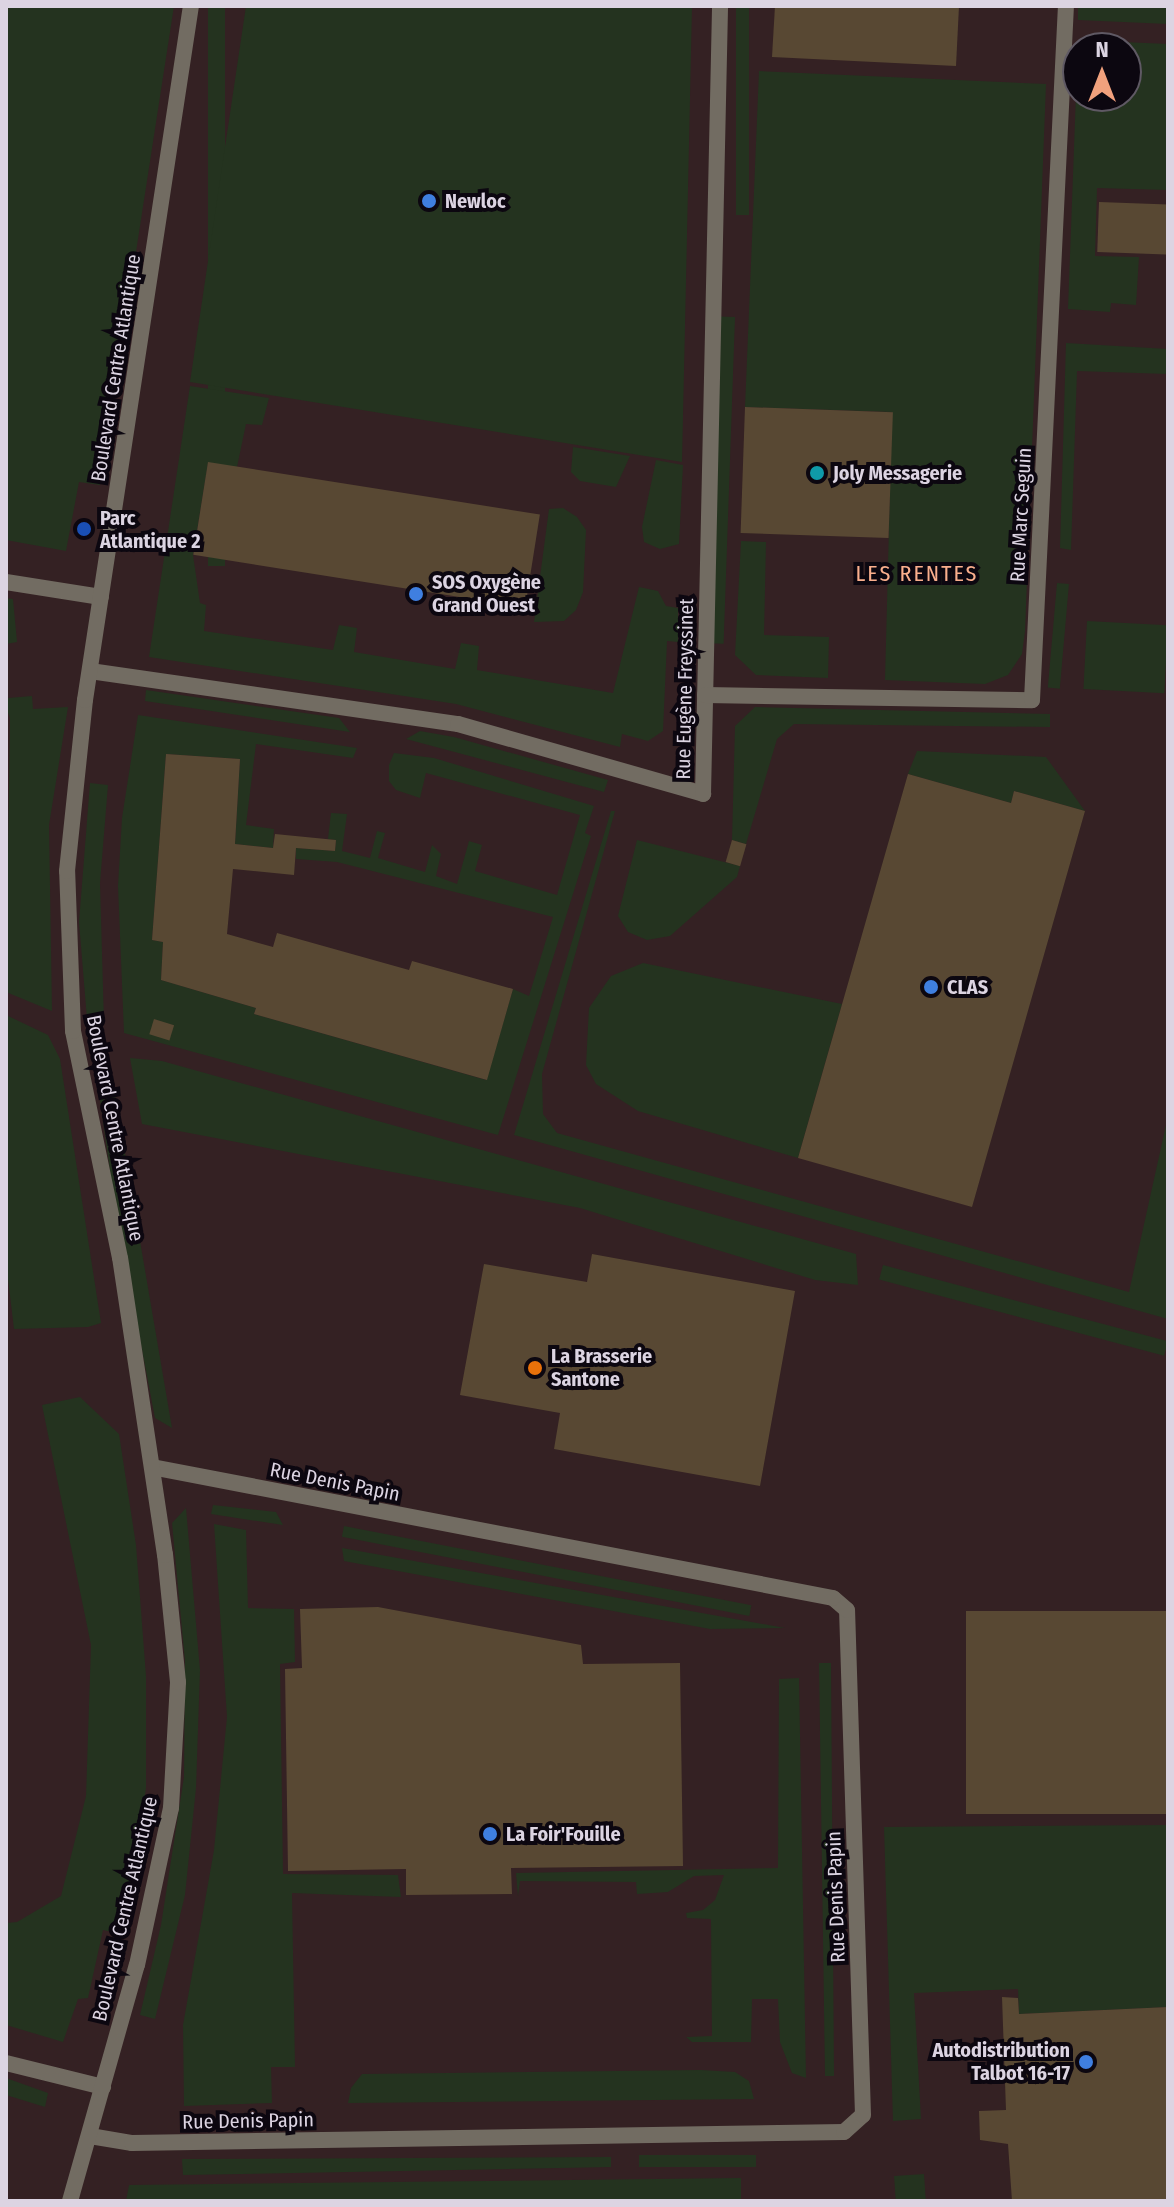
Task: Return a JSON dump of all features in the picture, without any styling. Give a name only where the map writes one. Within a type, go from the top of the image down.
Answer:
[{"type":"street","name":"Boulevard Centre Atlantique","points":[[70,2201],[103,2087],[171,1808],[178,1682],[152,1467],[120,1258],[73,1031],[67,871],[90,671],[191,6]]},
{"type":"street","name":"Rue Eugène Freyssinet","points":[[90,671],[458,724],[703,794],[720,6]]},
{"type":"street","name":"Rue Marc Seguin","points":[[705,695],[1032,700],[1066,6]]},
{"type":"street","points":[[6,582],[101,597]]},
{"type":"street","name":"Rue Denis Papin","points":[[90,2136],[132,2143],[844,2132],[863,2115],[847,1610],[833,1598],[152,1467]]},
{"type":"street","points":[[6,2063],[103,2087]]},
{"type":"shaded area","points":[[6,6],[1168,6],[1168,2201],[6,2201]]},
{"type":"green space","points":[[6,6],[174,6],[100,485],[79,482],[66,551],[6,540]]},
{"type":"green space","points":[[208,6],[225,6],[225,566],[208,566]]},
{"type":"green space","points":[[246,6],[692,6],[682,462],[190,382]]},
{"type":"green space","points":[[736,6],[749,6],[749,215],[736,215]]},
{"type":"green space","points":[[1078,6],[1168,6],[1168,24],[1078,20]]},
{"type":"green space","points":[[1142,43],[1168,44],[1168,190],[1097,188],[1095,256],[1139,257],[1136,305],[1111,303],[1110,312],[1068,309],[1075,112],[1142,112]]},
{"type":"green space","points":[[759,71],[1046,84],[1025,631],[1022,654],[1008,675],[985,684],[885,680],[892,412],[745,407]]},
{"type":"green space","points":[[720,316],[735,317],[724,644],[709,643]]},
{"type":"green space","points":[[1066,343],[1168,349],[1168,374],[1077,371],[1071,550],[1060,548]]},
{"type":"green space","points":[[190,386],[269,398],[262,425],[246,424],[237,467],[208,463],[193,555],[200,603],[206,605],[204,631],[333,650],[339,625],[357,628],[354,652],[455,669],[461,643],[479,646],[477,670],[613,693],[639,587],[658,591],[666,606],[678,608],[678,642],[667,641],[663,731],[648,741],[622,734],[620,747],[456,704],[149,657]]},
{"type":"green space","points":[[573,447],[630,456],[616,487],[580,481],[571,472]]},
{"type":"green space","points":[[656,460],[683,465],[679,544],[660,549],[644,542],[642,527]]},
{"type":"green space","points":[[563,508],[577,517],[586,530],[583,592],[576,610],[564,621],[534,622],[549,509]]},
{"type":"green space","points":[[741,541],[766,542],[764,635],[829,637],[828,678],[756,675],[735,655]]},
{"type":"green space","points":[[1057,583],[1069,584],[1060,689],[1048,688]]},
{"type":"green space","points":[[6,598],[13,599],[17,642],[6,644]]},
{"type":"green space","points":[[1087,621],[1168,625],[1164,693],[1083,689]]},
{"type":"green space","points":[[146,690],[339,718],[350,732],[145,701]]},
{"type":"green space","points":[[32,696],[33,709],[68,707],[49,825],[52,1011],[6,992],[10,718],[6,707],[8,698]]},
{"type":"green space","points":[[755,707],[1050,714],[1050,727],[794,724],[777,739],[746,844],[732,840],[735,726]]},
{"type":"green space","points":[[138,715],[357,748],[353,758],[256,744],[246,825],[274,829],[273,848],[235,844],[240,759],[166,754],[152,940],[163,942],[161,980],[256,1008],[254,1014],[486,1080],[513,989],[529,996],[553,917],[337,862],[296,859],[296,848],[335,851],[336,840],[328,839],[331,813],[347,814],[342,851],[370,858],[377,831],[385,833],[378,858],[425,872],[432,845],[441,854],[436,876],[457,884],[469,841],[482,845],[475,871],[557,895],[580,815],[426,773],[420,798],[396,790],[389,781],[389,765],[394,753],[434,758],[594,806],[585,833],[591,836],[498,1135],[124,1033],[118,886],[122,818]]},
{"type":"green space","points":[[420,731],[454,737],[608,780],[604,792],[406,739]]},
{"type":"green space","points":[[917,751],[1046,757],[1085,811],[1014,791],[1011,803],[908,774]]},
{"type":"green space","points":[[90,783],[108,785],[100,883],[104,1022],[100,1025],[87,1019],[79,922]]},
{"type":"green space","points":[[611,811],[615,811],[542,1074],[543,1114],[557,1133],[1129,1292],[1168,1116],[1168,1319],[514,1135]]},
{"type":"green space","points":[[637,840],[740,866],[737,877],[670,936],[647,940],[628,932],[618,916]]},
{"type":"green space","points":[[643,963],[842,1004],[798,1158],[638,1111],[596,1084],[586,1065],[589,1008],[611,976]]},
{"type":"green space","points":[[6,1015],[48,1035],[60,1059],[101,1323],[88,1327],[14,1329],[6,1262]]},
{"type":"green space","points":[[92,1044],[107,1048],[172,1428],[155,1418],[116,1213]]},
{"type":"green space","points":[[130,1058],[162,1061],[856,1254],[858,1285],[815,1280],[580,1208],[142,1124]]},
{"type":"green space","points":[[883,1265],[1168,1341],[1164,1356],[879,1279]]},
{"type":"green space","points":[[80,1397],[119,1434],[136,1545],[146,1676],[146,1788],[125,1935],[103,1930],[88,1998],[78,1999],[63,2042],[6,2025],[6,1923],[17,1922],[61,1896],[86,1796],[91,1645],[42,1405]]},
{"type":"green space","points":[[213,1505],[276,1512],[283,1525],[211,1514]]},
{"type":"green space","points":[[186,1508],[200,1670],[196,1788],[185,1895],[155,2019],[140,2015],[161,1925],[184,1777],[185,1661],[172,1523]]},
{"type":"green space","points":[[214,1524],[246,1530],[248,1608],[294,1609],[295,1662],[280,1664],[283,1874],[398,1875],[401,1897],[292,1893],[295,2067],[271,2067],[272,2103],[184,2106],[183,2025],[214,1850],[227,1717]]},
{"type":"green space","points":[[344,1526],[751,1605],[749,1616],[342,1537]]},
{"type":"green space","points":[[342,1548],[785,1628],[710,1629],[344,1561]]},
{"type":"green space","points":[[819,1663],[831,1663],[834,2076],[825,2076]]},
{"type":"green space","points":[[799,1678],[806,2078],[792,2073],[780,2042],[778,1999],[752,1999],[751,2042],[692,2042],[686,2037],[712,2036],[711,1919],[687,1918],[686,1913],[703,1910],[715,1900],[724,1875],[694,1876],[668,1892],[637,1894],[636,1882],[520,1881],[518,1896],[516,1873],[778,1868],[779,1679]]},
{"type":"green space","points":[[1168,1825],[1168,2007],[1019,2014],[1018,1989],[914,1993],[921,2119],[893,2121],[884,1827]]},
{"type":"green space","points":[[735,2072],[749,2081],[754,2099],[348,2103],[351,2088],[362,2074]]},
{"type":"green space","points":[[6,2078],[48,2093],[45,2107],[6,2095]]},
{"type":"green space","points":[[639,2155],[756,2155],[756,2167],[639,2167]]},
{"type":"green space","points":[[611,2157],[611,2167],[183,2175],[182,2159]]},
{"type":"green space","points":[[924,2174],[926,2201],[896,2201],[894,2176]]},
{"type":"green space","points":[[741,2178],[741,2201],[126,2201],[129,2185]]},
{"type":"building","points":[[775,6],[959,6],[956,66],[772,57]]},
{"type":"building","points":[[1099,202],[1168,204],[1166,254],[1097,252]]},
{"type":"building","name":"Joly Messagerie","points":[[745,407],[893,412],[889,538],[741,533]]},
{"type":"building","points":[[208,462],[540,515],[525,607],[193,555]]},
{"type":"building","points":[[166,754],[240,759],[235,844],[273,848],[275,834],[336,840],[335,851],[296,848],[294,875],[233,869],[227,934],[273,947],[277,933],[409,970],[412,961],[513,989],[487,1080],[254,1014],[256,1008],[161,980],[163,942],[152,940]]},
{"type":"building","points":[[908,774],[1011,803],[1014,791],[1085,811],[972,1207],[798,1158]]},
{"type":"building","points":[[732,840],[746,844],[740,866],[726,862]]},
{"type":"building","points":[[154,1019],[174,1025],[169,1040],[149,1034]]},
{"type":"building","points":[[592,1254],[795,1291],[760,1486],[554,1449],[560,1413],[460,1395],[484,1264],[587,1282]]},
{"type":"building","points":[[378,1607],[581,1645],[583,1664],[680,1663],[683,1866],[511,1868],[512,1894],[406,1895],[406,1869],[288,1871],[285,1669],[302,1668],[300,1609]]},
{"type":"building","points":[[966,1611],[1168,1611],[1168,1814],[966,1814]]},
{"type":"building","name":"Autodistribution Talbot 16-17","points":[[1002,1997],[1018,1998],[1019,2014],[1168,2007],[1168,2201],[1012,2201],[1008,2144],[980,2140],[979,2111],[1006,2110]]},
{"type":"place","name":"Newloc","points":[[429,201]]},
{"type":"place","name":"Joly Messagerie","points":[[817,473]]},
{"type":"place","name":"Parc Atlantique 2","points":[[84,529]]},
{"type":"place","name":"SOS Oxygène Grand Ouest","points":[[416,594]]},
{"type":"place","name":"CLAS","points":[[931,987]]},
{"type":"place","name":"La Brasserie Santone","points":[[535,1368]]},
{"type":"place","name":"La Foir'Fouille","points":[[490,1834]]},
{"type":"place","name":"Autodistribution Talbot 16-17","points":[[1086,2062]]},
{"type":"district","name":"LES RENTES","points":[[917,574]]}]
